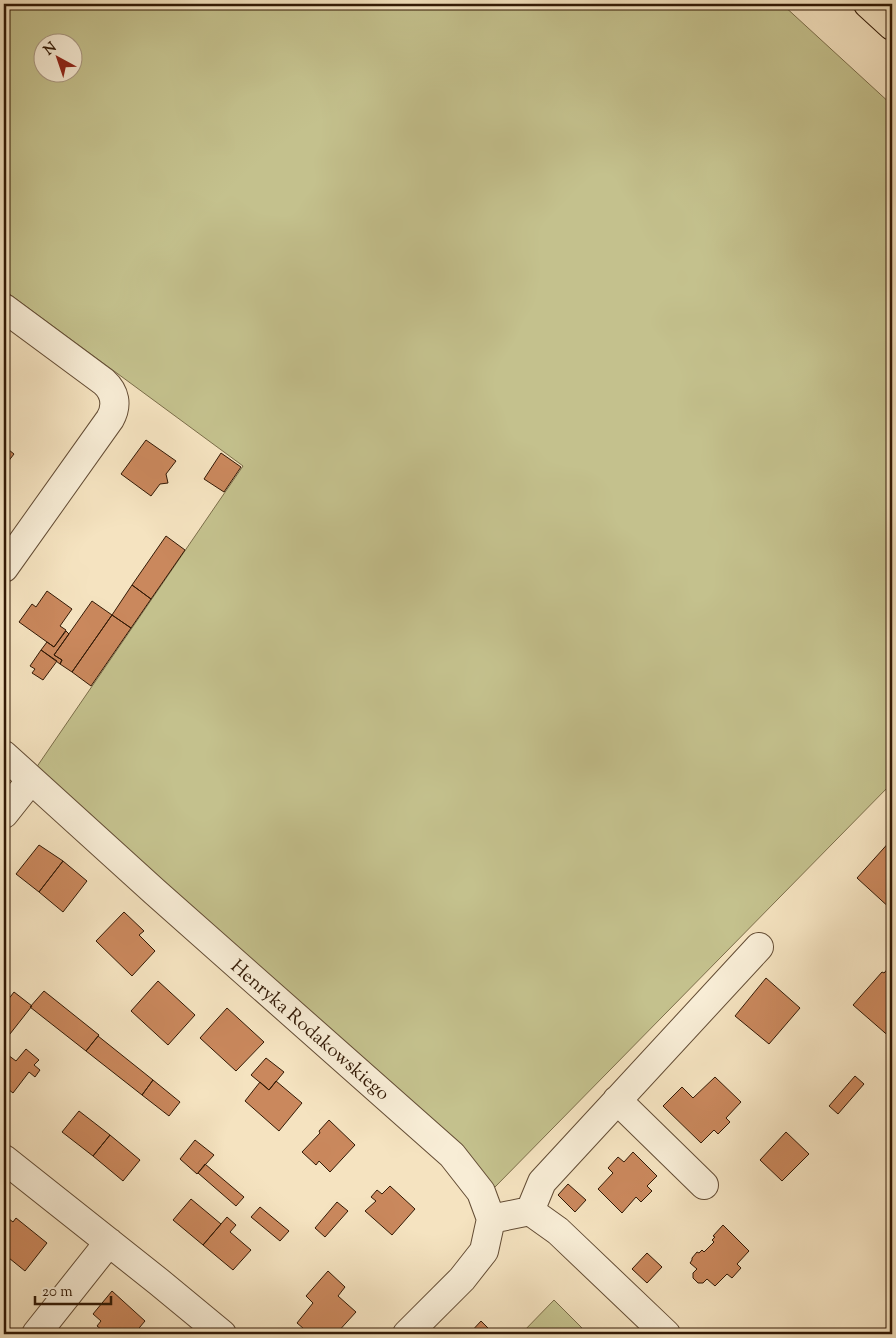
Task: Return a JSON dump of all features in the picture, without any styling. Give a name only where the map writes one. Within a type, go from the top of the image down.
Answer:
[{"type":"highway","points":[[868,4],[892,26]]},
{"type":"street","points":[[4,308],[108,385],[113,395],[115,406],[110,419],[4,568]]},
{"type":"street","name":"Henryka Rodakowskiego","points":[[4,755],[452,1155],[481,1192],[491,1219]]},
{"type":"street","points":[[4,814],[31,780]]},
{"type":"street","points":[[530,1211],[542,1182],[759,947]]},
{"type":"street","points":[[617,1100],[704,1185]]},
{"type":"street","points":[[4,1159],[222,1334]]},
{"type":"street","points":[[407,1334],[462,1279],[484,1251],[491,1219],[530,1211],[558,1230],[666,1334]]},
{"type":"street","points":[[36,1334],[109,1242]]},
{"type":"shaded area","points":[[4,4],[782,4],[892,105],[892,783],[495,1187],[36,768],[243,466],[4,290]]},
{"type":"shaded area","points":[[554,1300],[588,1334],[521,1334]]},
{"type":"building","points":[[146,440],[176,461],[166,474],[168,483],[160,484],[151,496],[121,474]]},
{"type":"building","points":[[4,446],[14,454],[4,467]]},
{"type":"building","points":[[221,453],[241,467],[224,492],[204,479]]},
{"type":"building","points":[[166,536],[185,550],[151,599],[132,585]]},
{"type":"building","points":[[132,585],[151,599],[131,628],[112,615]]},
{"type":"building","points":[[47,591],[72,609],[60,626],[66,630],[54,647],[19,622],[32,604],[36,607]]},
{"type":"building","points":[[92,601],[112,615],[72,672],[60,664],[62,660],[54,655]]},
{"type":"building","points":[[112,615],[131,628],[91,686],[72,672]]},
{"type":"building","points":[[66,631],[69,634],[54,655],[62,660],[60,664],[41,650],[47,642],[54,647]]},
{"type":"building","points":[[41,650],[57,661],[43,680],[32,673],[35,669],[30,666]]},
{"type":"building","points":[[892,839],[892,910],[857,878]]},
{"type":"building","points":[[39,845],[63,861],[39,892],[16,874]]},
{"type":"building","points":[[63,861],[87,881],[63,912],[39,892]]},
{"type":"building","points":[[124,912],[144,931],[139,935],[155,951],[132,976],[96,941]]},
{"type":"building","points":[[892,964],[892,1039],[853,1005],[882,972],[884,973]]},
{"type":"building","points":[[766,978],[800,1008],[769,1044],[735,1016]]},
{"type":"building","points":[[158,981],[195,1015],[168,1045],[131,1011]]},
{"type":"building","points":[[44,991],[99,1035],[86,1051],[30,1007]]},
{"type":"building","points":[[14,992],[32,1006],[6,1039],[4,1038],[4,1005]]},
{"type":"building","points":[[227,1008],[264,1042],[236,1071],[200,1038]]},
{"type":"building","points":[[98,1036],[153,1080],[142,1095],[86,1051]]},
{"type":"building","points":[[26,1049],[39,1060],[34,1065],[40,1070],[35,1077],[29,1072],[13,1093],[4,1086],[4,1052],[16,1061]]},
{"type":"building","points":[[266,1058],[284,1072],[269,1090],[251,1075]]},
{"type":"building","points":[[855,1076],[864,1084],[838,1114],[829,1106]]},
{"type":"building","points":[[715,1077],[741,1102],[726,1118],[730,1122],[718,1134],[714,1130],[701,1143],[663,1106],[682,1087],[693,1098]]},
{"type":"building","points":[[153,1080],[180,1102],[169,1116],[142,1095]]},
{"type":"building","points":[[276,1081],[302,1103],[279,1131],[245,1101],[260,1082],[269,1090]]},
{"type":"building","points":[[79,1111],[110,1135],[93,1156],[62,1132]]},
{"type":"building","points":[[329,1120],[355,1145],[330,1172],[319,1161],[316,1165],[302,1152],[320,1133],[319,1131]]},
{"type":"building","points":[[786,1132],[809,1154],[782,1181],[760,1160]]},
{"type":"building","points":[[110,1135],[140,1160],[123,1181],[93,1156]]},
{"type":"building","points":[[195,1140],[214,1155],[197,1174],[180,1159]]},
{"type":"building","points":[[633,1152],[657,1176],[647,1186],[652,1191],[641,1202],[636,1197],[622,1213],[598,1189],[613,1173],[608,1168],[618,1157],[624,1162]]},
{"type":"building","points":[[205,1164],[244,1197],[236,1206],[198,1173]]},
{"type":"building","points":[[568,1184],[586,1200],[575,1212],[558,1195]]},
{"type":"building","points":[[390,1186],[415,1209],[392,1235],[365,1211],[376,1201],[371,1197],[377,1190],[382,1194]]},
{"type":"building","points":[[191,1199],[221,1224],[203,1245],[173,1220]]},
{"type":"building","points":[[337,1202],[348,1211],[325,1237],[315,1228]]},
{"type":"building","points":[[260,1207],[289,1231],[280,1241],[251,1217]]},
{"type":"building","points":[[4,1215],[13,1222],[16,1218],[47,1243],[25,1271],[4,1254]]},
{"type":"building","points":[[227,1217],[236,1225],[230,1232],[251,1250],[233,1270],[203,1245]]},
{"type":"building","points":[[723,1225],[749,1251],[737,1264],[741,1268],[732,1278],[727,1274],[715,1286],[707,1279],[703,1283],[698,1283],[693,1278],[693,1273],[697,1269],[690,1263],[692,1258],[697,1252],[699,1253],[702,1250],[704,1252],[714,1242],[712,1240],[715,1237],[713,1236]]},
{"type":"building","points":[[647,1253],[662,1267],[647,1283],[632,1269]]},
{"type":"building","points":[[328,1271],[345,1287],[338,1296],[356,1312],[336,1334],[310,1334],[297,1323],[313,1303],[306,1296]]},
{"type":"building","points":[[112,1291],[145,1321],[134,1334],[107,1334],[97,1326],[101,1321],[93,1314]]},
{"type":"building","points":[[481,1321],[494,1334],[469,1334]]}]
